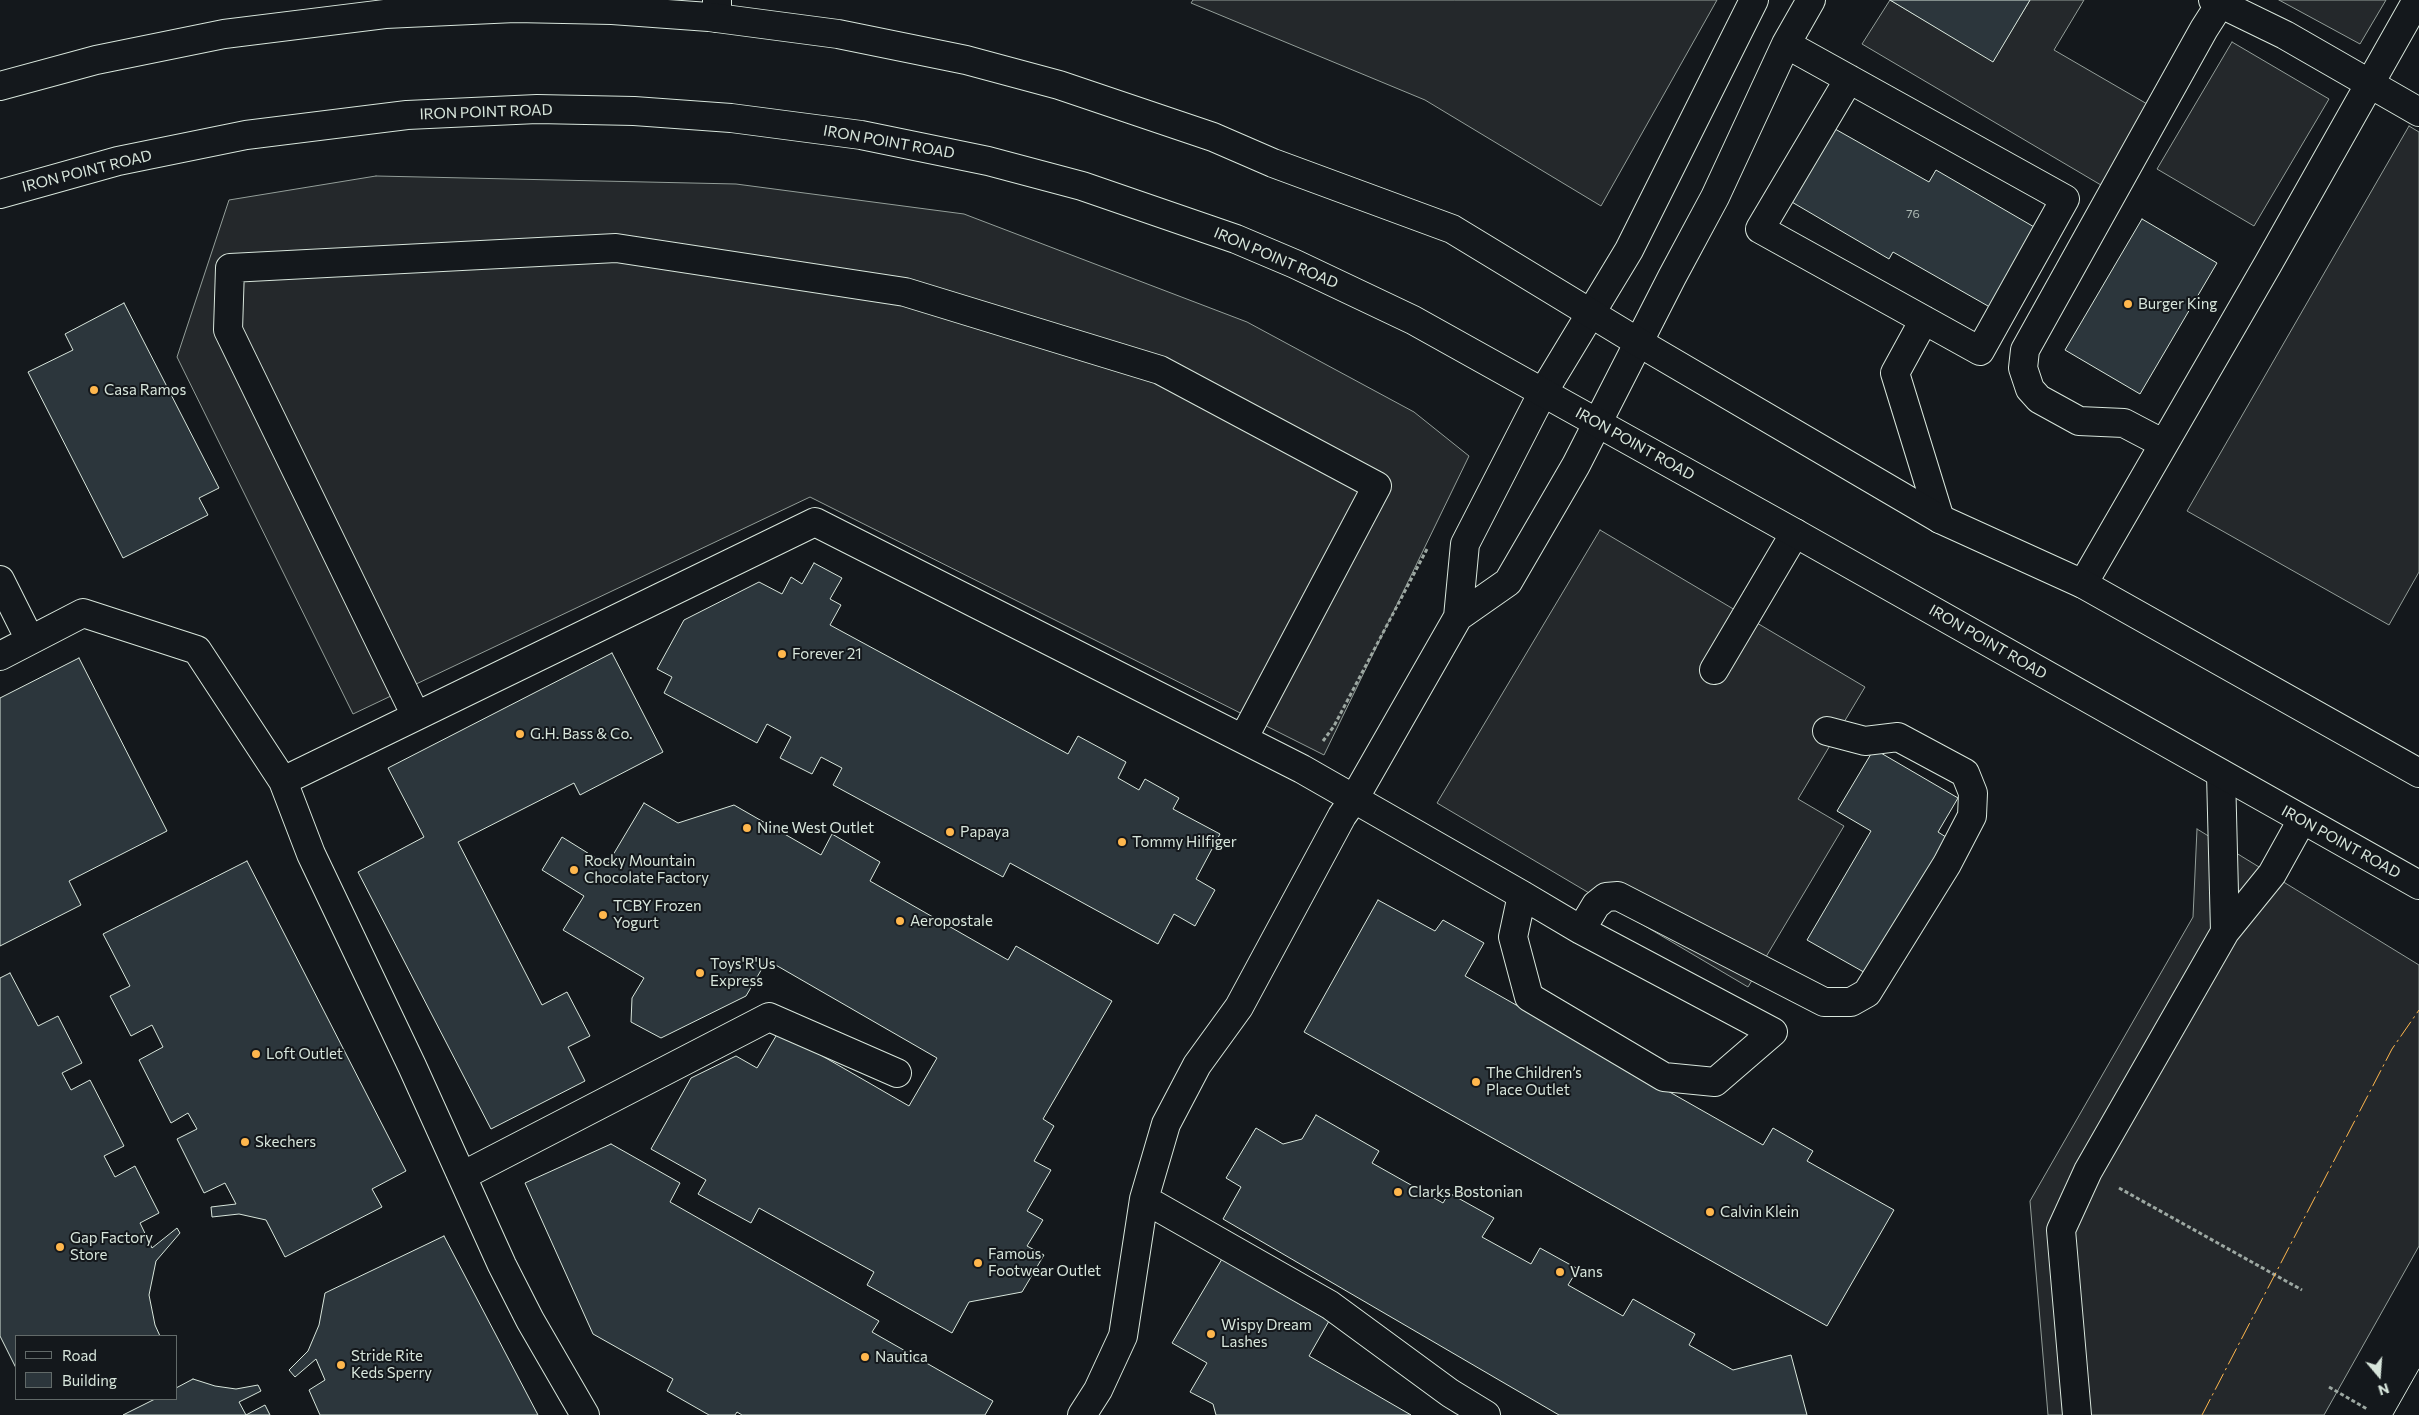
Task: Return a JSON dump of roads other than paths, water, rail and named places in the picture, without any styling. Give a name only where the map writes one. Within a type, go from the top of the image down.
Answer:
[{"type":"main road","points":[[1082,1415],[1098,1390],[1123,1336],[1144,1199],[1170,1115],[1197,1065],[1239,1007],[1342,816],[1354,800],[1458,617],[1465,544],[1542,394],[1629,250],[1754,0]]},
{"type":"main road","points":[[1458,617],[1508,582],[1576,465],[1638,342],[1715,197],[1786,44],[1811,0]]},
{"type":"main road","points":[[2083,584],[2416,0]]},
{"type":"main road","points":[[2164,444],[2124,423],[2079,421],[2039,399],[2030,389],[2023,368],[2025,350],[2204,29],[2216,2],[2285,35],[2370,82],[2419,112]]},
{"type":"main road","points":[[0,86],[96,60],[224,34],[385,14],[515,8],[612,10],[717,9],[966,60],[1059,85],[1214,138],[1273,163],[1452,229],[1638,342],[1940,519],[2083,584],[2419,773]]},
{"type":"main road","points":[[1786,44],[1849,79],[2065,199],[1980,351],[1760,229],[1849,79]]},
{"type":"main road","name":"IRON POINT ROAD","points":[[0,194],[118,161],[246,135],[407,115],[537,109],[634,111],[732,118],[861,135],[988,161],[1100,192],[1236,239],[1295,264],[1412,320],[1795,533],[2419,886]]},
{"type":"main road","points":[[416,716],[228,330],[230,268],[616,248],[905,292],[1160,370],[1377,486],[1243,739]]},
{"type":"main road","points":[[1924,320],[1895,373],[1940,519]]},
{"type":"main road","points":[[283,781],[815,522],[1302,769],[1354,800],[1522,895],[1581,930],[1773,1032],[1716,1082],[1664,1077],[1529,997],[1513,937],[1522,895]]},
{"type":"main road","points":[[1714,670],[1795,533]]},
{"type":"main road","points":[[0,580],[30,640]]},
{"type":"main road","points":[[0,656],[83,613],[197,650],[283,781],[310,854],[530,1320],[585,1415]]},
{"type":"main road","points":[[1581,930],[1596,905],[1606,897],[1618,896],[1824,1002],[1851,1002],[1867,993],[1947,864],[1972,816],[1973,793],[1965,774],[1898,737],[1865,741],[1827,732]]},
{"type":"main road","points":[[2221,774],[2225,932]]},
{"type":"main road","points":[[2077,1415],[2061,1230],[2088,1171],[2225,932],[2272,874],[2302,820]]},
{"type":"main road","points":[[462,1176],[769,1017],[897,1073]]},
{"type":"main road","points":[[1144,1199],[1330,1305],[1450,1393],[1486,1415]]},
{"type":"tram line","points":[[2393,1415],[2419,1369]]},
{"type":"place","name":"Burger King","points":[[2128,304]]},
{"type":"place","name":"Casa Ramos","points":[[94,390]]},
{"type":"place","name":"Forever 21","points":[[782,654]]},
{"type":"place","name":"G.H. Bass & Co.","points":[[520,734]]},
{"type":"place","name":"Nine West Outlet","points":[[747,828]]},
{"type":"place","name":"Papaya","points":[[950,832]]},
{"type":"place","name":"Tommy Hilfiger","points":[[1122,842]]},
{"type":"place","name":"Rocky Mountain Chocolate Factory","points":[[574,870]]},
{"type":"place","name":"TCBY Frozen Yogurt","points":[[603,915]]},
{"type":"place","name":"Aeropostale","points":[[900,921]]},
{"type":"place","name":"Toys'R'Us Express","points":[[700,973]]},
{"type":"place","name":"Loft Outlet","points":[[256,1054]]},
{"type":"place","name":"The Children’s Place Outlet","points":[[1476,1082]]},
{"type":"place","name":"Skechers","points":[[245,1142]]},
{"type":"place","name":"Clarks Bostonian","points":[[1398,1192]]},
{"type":"place","name":"Calvin Klein","points":[[1710,1212]]},
{"type":"place","name":"Gap Factory Store","points":[[60,1247]]},
{"type":"place","name":"Famous Footwear Outlet","points":[[978,1263]]},
{"type":"place","name":"Vans","points":[[1560,1272]]},
{"type":"place","name":"Wispy Dream Lashes","points":[[1211,1334]]},
{"type":"place","name":"Nautica","points":[[865,1357]]},
{"type":"place","name":"Stride Rite Keds Sperry","points":[[341,1365]]}]
